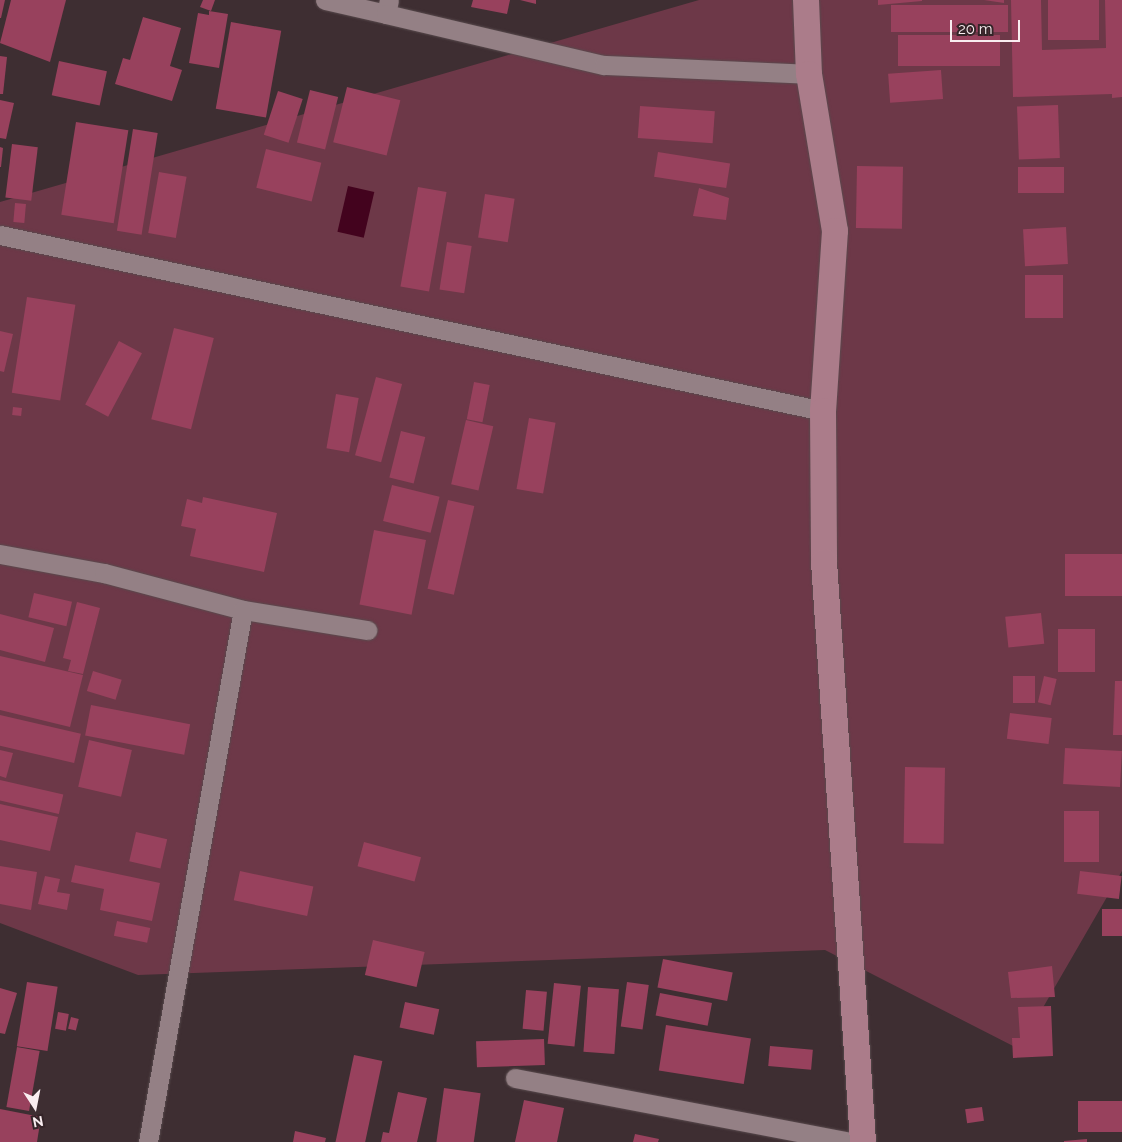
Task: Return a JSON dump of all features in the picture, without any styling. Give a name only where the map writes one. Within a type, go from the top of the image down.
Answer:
[{"type":"street","points":[[325,0],[388,7],[604,65],[809,74]]},
{"type":"street","points":[[806,0],[809,74],[835,231],[823,411],[824,562],[863,1142]]},
{"type":"street","points":[[0,235],[823,411]]},
{"type":"street","points":[[0,554],[104,573],[243,610],[367,630]]},
{"type":"street","points":[[148,1142],[243,610]]},
{"type":"street","points":[[515,1078],[851,1142]]},
{"type":"shaded area","points":[[699,0],[1122,0],[1122,871],[1019,1049],[825,950],[138,975],[0,923],[0,202]]},
{"type":"shaded area","points":[[348,186],[374,192],[364,238],[337,232]]},
{"type":"building","points":[[0,0],[5,0],[1,18],[0,18]]},
{"type":"building","points":[[11,0],[66,0],[50,62],[0,43]]},
{"type":"building","points":[[203,0],[215,0],[211,11],[200,7]]},
{"type":"building","points":[[473,0],[510,0],[507,14],[471,7]]},
{"type":"building","points":[[520,0],[536,0],[536,4]]},
{"type":"building","points":[[878,0],[922,0],[922,1],[878,5]]},
{"type":"building","points":[[984,0],[1004,0],[1004,3]]},
{"type":"building","points":[[1011,0],[1041,0],[1042,50],[1106,48],[1105,0],[1122,0],[1122,97],[1112,98],[1112,94],[1013,97]]},
{"type":"building","points":[[1048,0],[1099,0],[1099,40],[1048,40]]},
{"type":"building","points":[[891,5],[1008,5],[1008,32],[891,32]]},
{"type":"building","points":[[209,11],[228,14],[219,68],[189,63],[198,13],[209,15]]},
{"type":"building","points":[[143,17],[181,28],[170,66],[182,70],[172,101],[115,84],[123,58],[130,60]]},
{"type":"building","points":[[231,22],[281,31],[266,118],[216,109]]},
{"type":"building","points":[[898,35],[1000,35],[1000,66],[898,66]]},
{"type":"building","points":[[0,56],[7,57],[3,94],[0,94]]},
{"type":"building","points":[[59,61],[107,71],[100,105],[52,95]]},
{"type":"building","points":[[941,70],[943,99],[890,103],[888,74]]},
{"type":"building","points":[[347,87],[400,100],[387,156],[333,142]]},
{"type":"building","points":[[310,90],[338,97],[325,149],[297,142]]},
{"type":"building","points":[[278,91],[303,99],[289,143],[264,135]]},
{"type":"building","points":[[0,100],[14,103],[6,139],[0,138]]},
{"type":"building","points":[[1058,105],[1060,158],[1019,159],[1017,106]]},
{"type":"building","points":[[640,106],[715,111],[713,143],[638,138]]},
{"type":"building","points":[[76,122],[128,130],[114,223],[61,215]]},
{"type":"building","points":[[133,129],[158,133],[142,235],[117,231]]},
{"type":"building","points":[[12,144],[38,147],[31,201],[5,198]]},
{"type":"building","points":[[0,147],[3,148],[1,167],[0,167]]},
{"type":"building","points":[[266,149],[321,163],[312,202],[256,188]]},
{"type":"building","points":[[658,152],[730,163],[726,188],[654,177]]},
{"type":"building","points":[[857,166],[903,167],[902,229],[856,228]]},
{"type":"building","points":[[1018,167],[1064,167],[1064,193],[1018,193]]},
{"type":"building","points":[[159,172],[187,177],[176,238],[148,233]]},
{"type":"building","points":[[418,187],[447,192],[429,292],[400,286]]},
{"type":"building","points":[[699,188],[729,198],[726,220],[693,216]]},
{"type":"building","points":[[485,194],[515,199],[508,242],[478,237]]},
{"type":"building","points":[[15,203],[26,204],[24,223],[13,222]]},
{"type":"building","points":[[1066,227],[1068,264],[1025,266],[1023,229]]},
{"type":"building","points":[[447,242],[472,246],[464,293],[439,289]]},
{"type":"building","points":[[1025,275],[1063,275],[1063,318],[1025,318]]},
{"type":"building","points":[[27,297],[75,305],[60,400],[12,393]]},
{"type":"building","points":[[174,328],[214,338],[191,429],[151,419]]},
{"type":"building","points":[[0,331],[13,334],[4,372],[0,371]]},
{"type":"building","points":[[119,341],[142,353],[108,417],[85,405]]},
{"type":"building","points":[[376,377],[402,384],[381,462],[355,455]]},
{"type":"building","points":[[474,382],[490,385],[482,422],[467,419]]},
{"type":"building","points":[[336,394],[359,398],[349,452],[326,448]]},
{"type":"building","points":[[13,407],[22,408],[21,416],[12,415]]},
{"type":"building","points":[[529,418],[556,423],[543,494],[516,489]]},
{"type":"building","points":[[466,420],[493,426],[478,491],[451,484]]},
{"type":"building","points":[[401,431],[425,437],[414,484],[389,478]]},
{"type":"building","points":[[392,485],[440,497],[431,533],[383,521]]},
{"type":"building","points":[[203,497],[277,513],[264,572],[190,556],[196,529],[181,526],[187,499],[202,503]]},
{"type":"building","points":[[448,500],[474,506],[454,595],[428,589]]},
{"type":"building","points":[[374,530],[426,540],[412,615],[359,605]]},
{"type":"building","points":[[1065,554],[1122,554],[1122,596],[1065,596]]},
{"type":"building","points":[[34,593],[72,602],[66,626],[28,617]]},
{"type":"building","points":[[77,602],[100,608],[83,674],[68,671],[71,660],[63,658]]},
{"type":"building","points":[[1041,613],[1044,644],[1008,648],[1005,617]]},
{"type":"building","points":[[0,614],[54,628],[45,662],[0,650]]},
{"type":"building","points":[[1058,629],[1095,629],[1095,672],[1058,672]]},
{"type":"building","points":[[0,656],[83,675],[70,727],[0,710]]},
{"type":"building","points":[[93,671],[122,680],[116,700],[87,691]]},
{"type":"building","points":[[1013,676],[1035,676],[1035,703],[1013,703]]},
{"type":"building","points":[[1044,676],[1057,679],[1051,705],[1038,702]]},
{"type":"building","points":[[1115,681],[1122,681],[1122,735],[1113,735]]},
{"type":"building","points":[[91,705],[190,724],[184,755],[85,735]]},
{"type":"building","points":[[1010,713],[1052,718],[1049,744],[1007,739]]},
{"type":"building","points":[[0,715],[81,734],[74,763],[0,746]]},
{"type":"building","points":[[89,740],[132,750],[121,797],[78,787]]},
{"type":"building","points":[[1065,748],[1122,751],[1120,787],[1063,784]]},
{"type":"building","points":[[0,750],[13,753],[6,778],[0,776]]},
{"type":"building","points":[[905,767],[945,768],[944,844],[904,843]]},
{"type":"building","points":[[0,780],[63,795],[59,814],[0,801]]},
{"type":"building","points":[[0,804],[58,817],[50,851],[0,840]]},
{"type":"building","points":[[1064,811],[1099,811],[1099,862],[1064,862]]},
{"type":"building","points":[[136,832],[167,839],[160,868],[129,861]]},
{"type":"building","points":[[364,842],[421,857],[415,881],[358,866]]},
{"type":"building","points":[[75,865],[160,883],[152,921],[100,910],[104,889],[71,882]]},
{"type":"building","points":[[0,866],[37,872],[31,910],[0,904]]},
{"type":"building","points":[[240,871],[313,887],[307,916],[234,900]]},
{"type":"building","points":[[1080,871],[1122,876],[1119,899],[1077,894]]},
{"type":"building","points":[[45,876],[60,879],[57,892],[70,894],[67,910],[38,904]]},
{"type":"building","points":[[1102,909],[1122,909],[1122,936],[1102,936]]},
{"type":"building","points":[[117,921],[150,928],[147,943],[114,936]]},
{"type":"building","points":[[373,940],[425,952],[417,987],[365,975]]},
{"type":"building","points":[[663,959],[733,973],[727,1001],[657,987]]},
{"type":"building","points":[[1052,966],[1055,997],[1011,998],[1008,972]]},
{"type":"building","points":[[27,982],[58,987],[47,1051],[17,1046]]},
{"type":"building","points":[[627,982],[649,985],[643,1030],[621,1027]]},
{"type":"building","points":[[554,983],[581,986],[574,1046],[548,1044]]},
{"type":"building","points":[[588,987],[619,989],[614,1054],[583,1052]]},
{"type":"building","points":[[0,988],[17,993],[5,1034],[0,1033]]},
{"type":"building","points":[[526,990],[547,992],[544,1031],[523,1029]]},
{"type":"building","points":[[660,993],[712,1003],[708,1026],[656,1016]]},
{"type":"building","points":[[405,1002],[439,1009],[434,1035],[400,1027]]},
{"type":"building","points":[[1051,1006],[1053,1056],[1013,1058],[1012,1038],[1020,1038],[1018,1007]]},
{"type":"building","points":[[58,1012],[69,1014],[66,1031],[55,1029]]},
{"type":"building","points":[[71,1017],[79,1019],[76,1031],[68,1029]]},
{"type":"building","points":[[666,1025],[751,1038],[744,1084],[659,1070]]},
{"type":"building","points":[[544,1039],[545,1065],[477,1067],[476,1041]]},
{"type":"building","points":[[770,1046],[813,1050],[811,1070],[768,1066]]},
{"type":"building","points":[[17,1047],[40,1051],[29,1111],[6,1107]]},
{"type":"building","points":[[354,1055],[382,1061],[365,1142],[336,1142]]},
{"type":"building","points":[[444,1088],[481,1093],[474,1142],[436,1142]]},
{"type":"building","points":[[398,1092],[427,1098],[417,1142],[381,1142],[383,1132],[389,1133]]},
{"type":"building","points":[[524,1100],[564,1108],[557,1142],[515,1142]]},
{"type":"building","points":[[1078,1101],[1122,1101],[1122,1132],[1078,1132]]},
{"type":"building","points":[[982,1107],[984,1121],[967,1123],[965,1109]]},
{"type":"building","points":[[0,1109],[41,1117],[37,1142],[0,1142]]},
{"type":"building","points":[[295,1131],[326,1138],[325,1142],[293,1142]]},
{"type":"building","points":[[635,1134],[659,1139],[658,1142],[633,1142]]},
{"type":"building","points":[[1087,1139],[1087,1142],[1064,1142],[1064,1141]]}]
